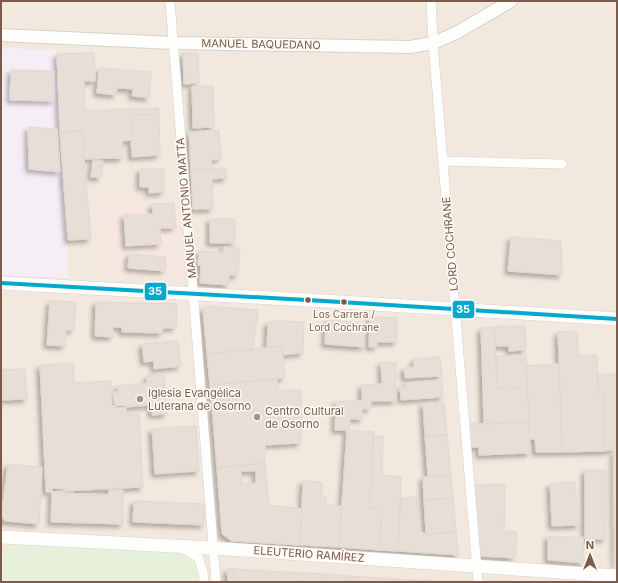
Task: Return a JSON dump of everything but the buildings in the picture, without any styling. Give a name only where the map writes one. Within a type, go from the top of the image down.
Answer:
[{"type":"main road","points":[[1,283],[193,293],[617,319]]},
{"type":"main road","name":"ELEUTERIO RAMÍREZ","points":[[4,540],[179,546],[617,576]]},
{"type":"street","name":"MANUEL ANTONIO MATTA","points":[[170,1],[216,582]]},
{"type":"street","name":"LORD COCHRANE","points":[[431,1],[433,43],[478,582]]},
{"type":"street","name":"MANUEL BAQUEDANO","points":[[1,34],[173,43],[410,47],[433,43],[456,33],[510,1]]},
{"type":"street","points":[[443,161],[562,164]]},
{"type":"street","points":[[179,546],[198,558],[203,572],[204,582]]},
{"type":"shaded area","points":[[1,1],[617,1],[617,582],[1,582]]},
{"type":"shaded area","points":[[1,48],[56,50],[69,278],[1,275]]},
{"type":"shaded area","points":[[177,201],[184,279],[104,276],[99,203]]},
{"type":"green space","points":[[12,544],[181,549],[195,560],[199,582],[1,582],[1,557],[5,549]]},
{"type":"transit line","name":"35","points":[[1,283],[617,319]]},
{"type":"place","name":"Los Carrera / Lord Cochrane","points":[[344,302]]},
{"type":"place","name":"Iglesia Evangélica Luterana de Osorno","points":[[140,399]]},
{"type":"place","name":"Centro Cultural de Osorno","points":[[257,417]]}]
